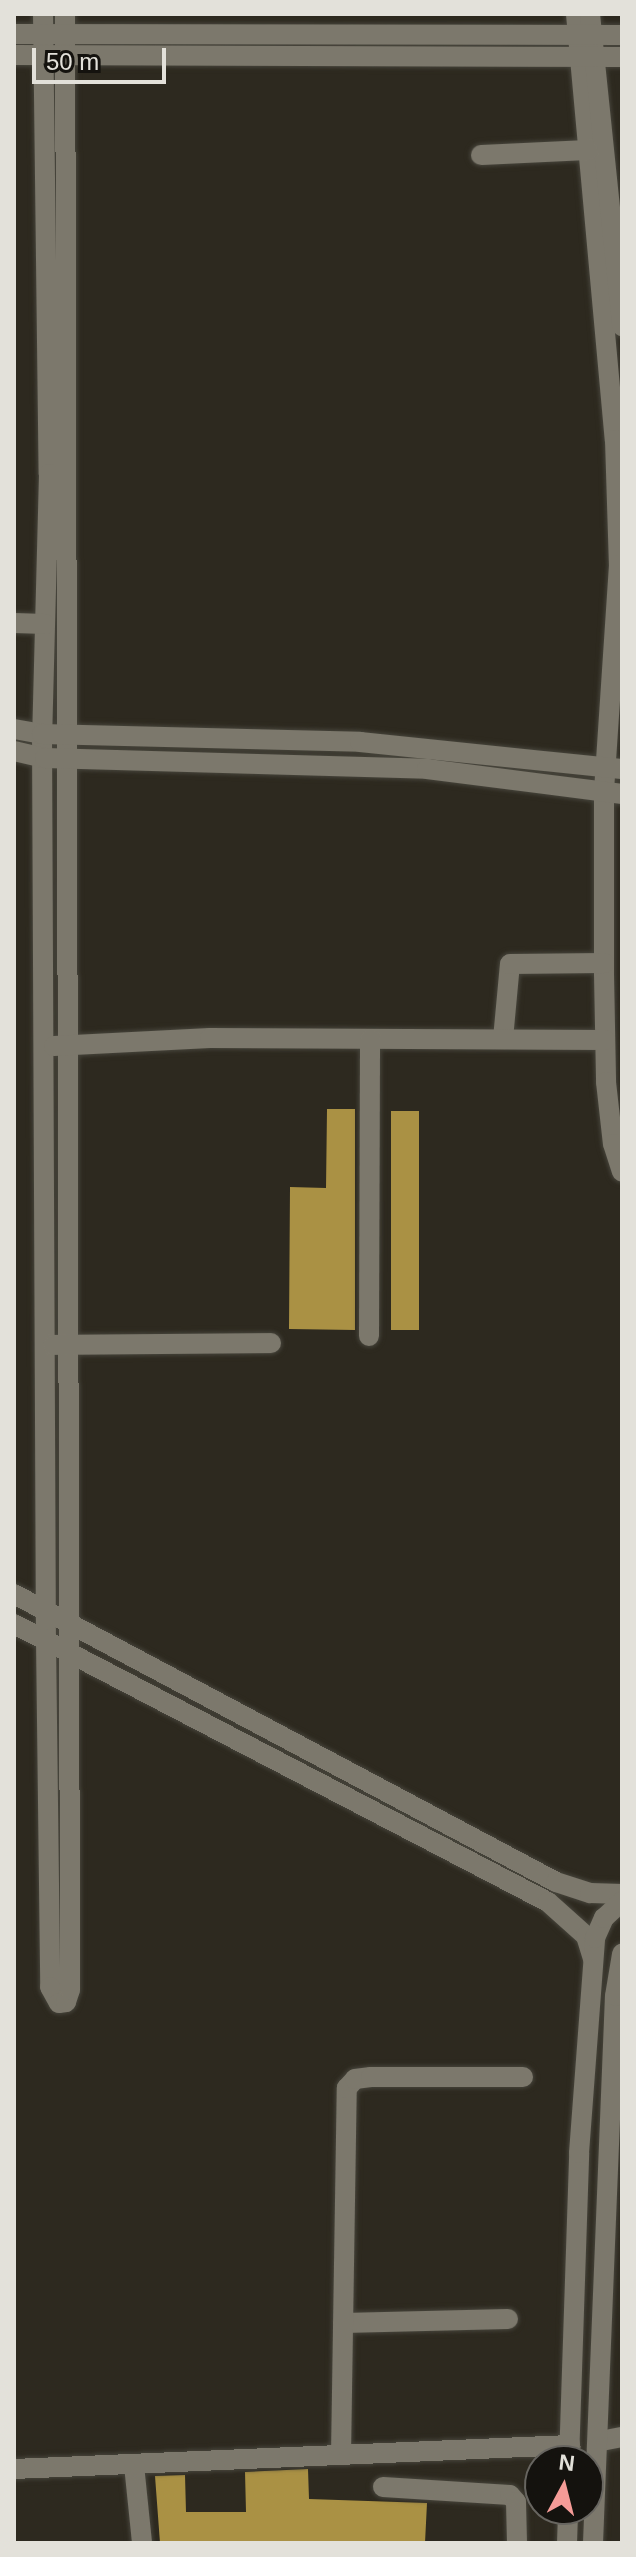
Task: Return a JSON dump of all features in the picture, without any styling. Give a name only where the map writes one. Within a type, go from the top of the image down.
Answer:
[{"type":"street","points":[[43,24],[49,474],[42,734],[45,758],[55,1046],[66,1345],[69,1622],[70,1990],[66,2002],[59,2003],[50,1987],[45,1345],[55,1046],[69,758],[65,24]]},
{"type":"street","points":[[14,34],[43,24],[584,24],[622,35]]},
{"type":"street","points":[[584,24],[586,57],[604,147],[618,255],[622,326]]},
{"type":"street","points":[[14,55],[622,57]]},
{"type":"street","points":[[481,155],[604,147]]},
{"type":"street","points":[[604,147],[606,321],[618,518],[615,768],[614,792],[607,819],[610,970],[605,1040],[622,1172]]},
{"type":"street","points":[[14,623],[45,624]]},
{"type":"street","points":[[615,768],[622,723]]},
{"type":"street","points":[[14,729],[42,734],[360,742],[615,768]]},
{"type":"street","points":[[14,751],[45,758],[427,769],[614,792]]},
{"type":"street","points":[[503,1039],[510,964],[610,970]]},
{"type":"street","points":[[55,1046],[370,1039],[605,1040]]},
{"type":"street","points":[[369,1336],[370,1039]]},
{"type":"street","points":[[45,1345],[271,1343]]},
{"type":"street","points":[[14,1594],[556,1882],[590,1893],[622,1894]]},
{"type":"street","points":[[14,1624],[548,1902],[586,1936],[593,1959]]},
{"type":"street","points":[[570,2445],[579,2153],[593,1959],[604,1918],[622,1901]]},
{"type":"street","points":[[593,2543],[601,2441],[622,1954]]},
{"type":"street","points":[[341,2455],[347,2088],[355,2079],[371,2077],[523,2077]]},
{"type":"street","points":[[343,2323],[508,2319]]},
{"type":"street","points":[[601,2441],[622,2437]]},
{"type":"street","points":[[14,2469],[341,2455],[524,2453]]},
{"type":"street","points":[[134,2465],[142,2543]]},
{"type":"street","points":[[383,2487],[510,2495],[516,2502],[517,2543]]},
{"type":"building","points":[[327,1109],[355,1109],[355,1330],[289,1329],[290,1187],[326,1188]]},
{"type":"building","points":[[391,1111],[419,1111],[419,1330],[391,1330]]},
{"type":"building","points":[[308,2469],[309,2499],[427,2503],[425,2543],[160,2543],[155,2476],[185,2475],[186,2512],[246,2512],[245,2472]]}]
